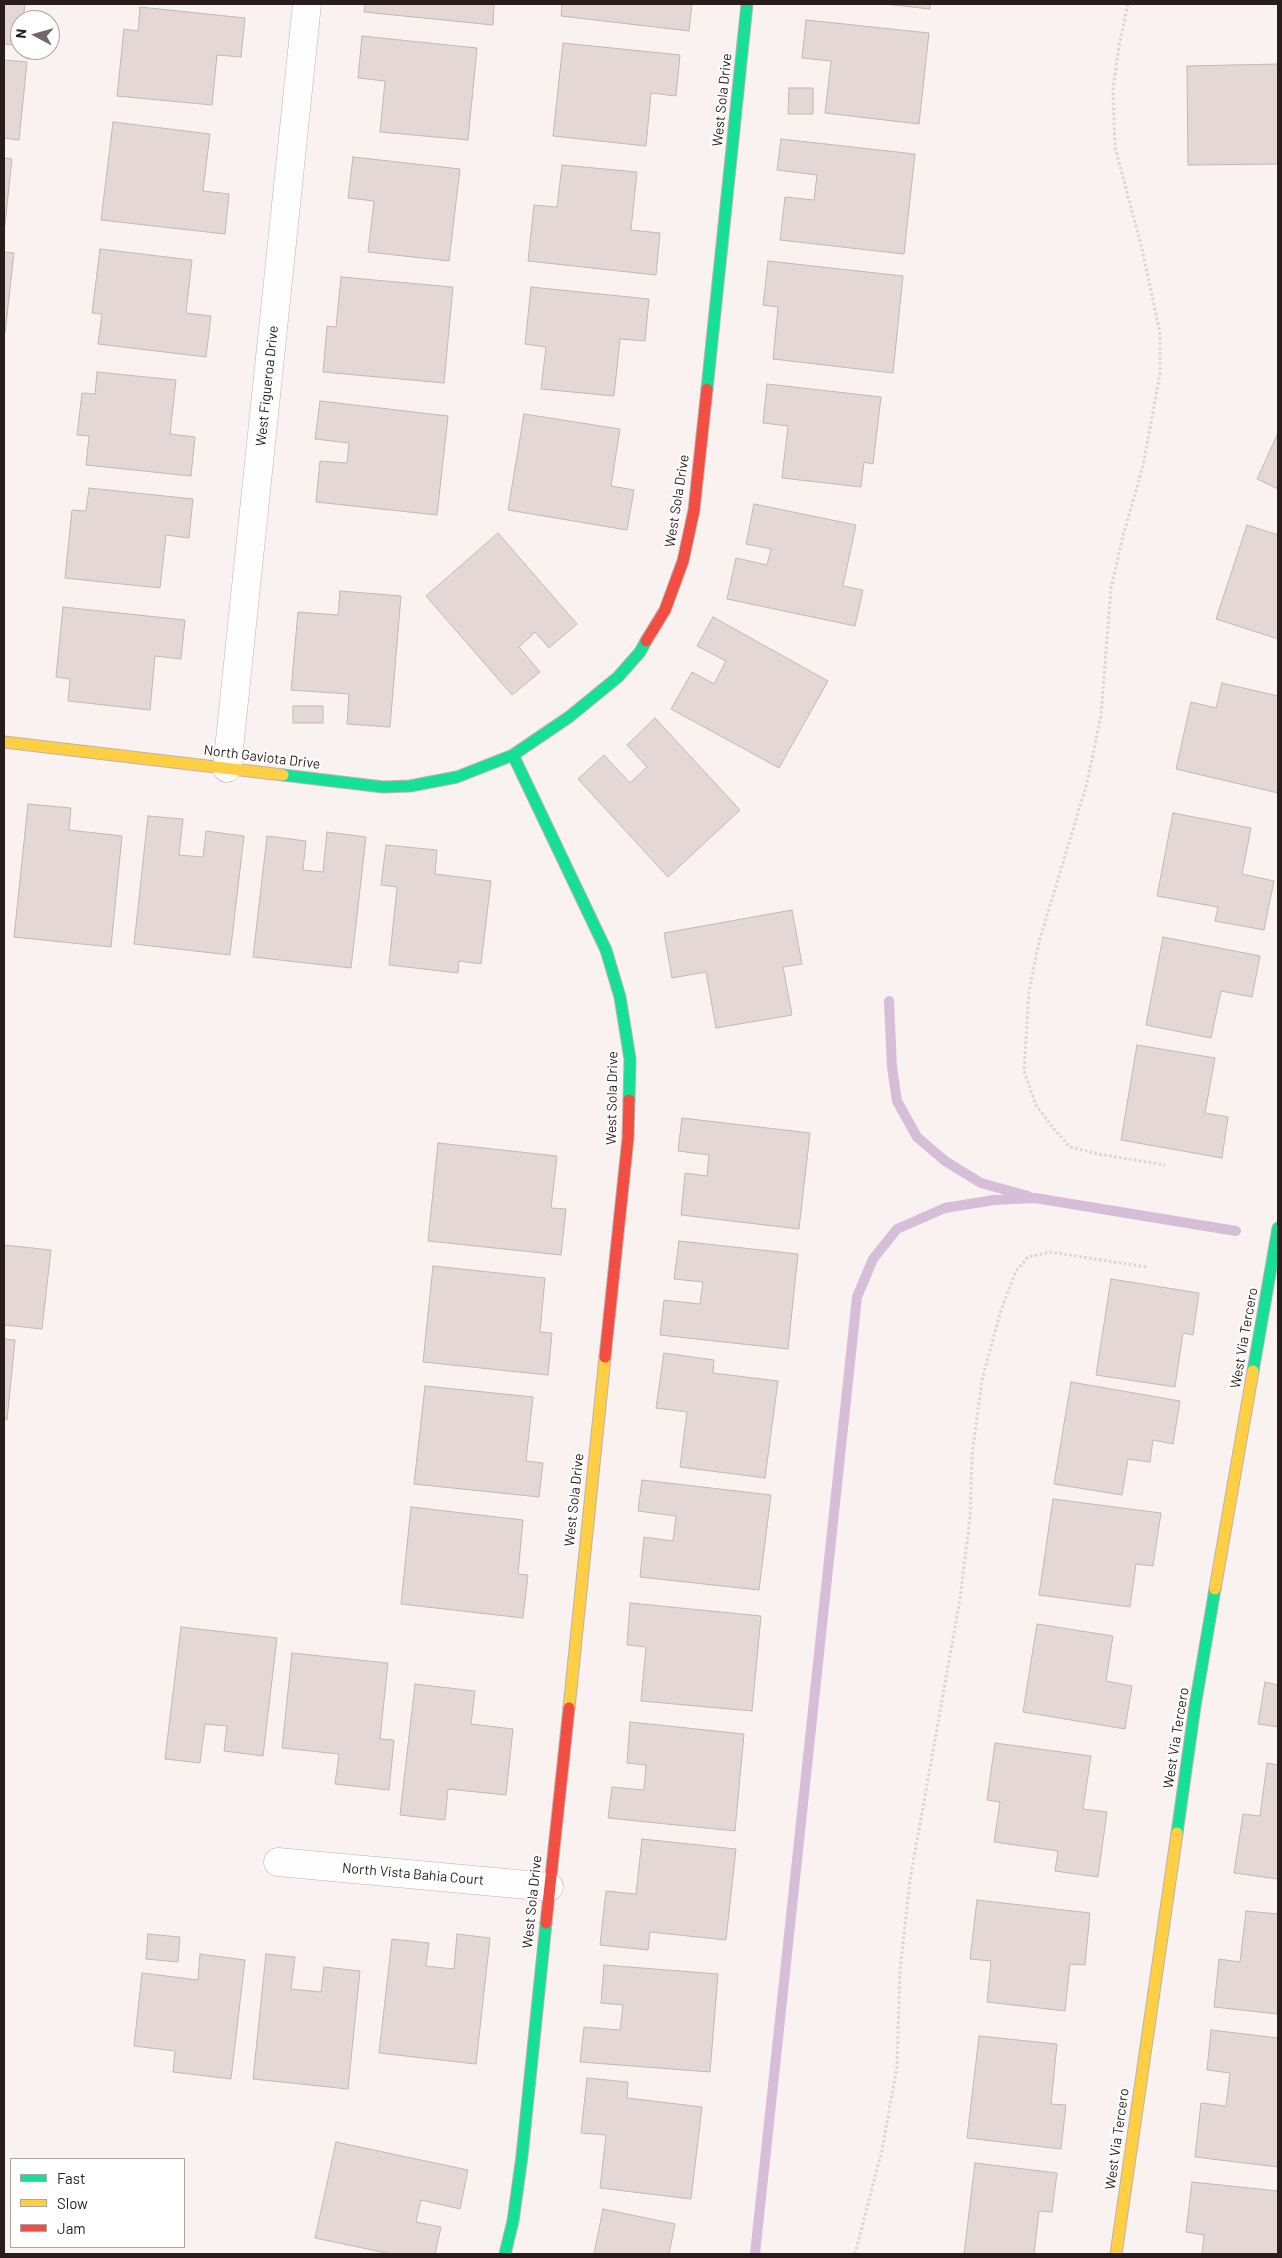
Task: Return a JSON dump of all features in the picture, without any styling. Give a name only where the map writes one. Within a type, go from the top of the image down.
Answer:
[{"type":"street","name":"West Figueroa Drive","points":[[227,768],[307,4]]},
{"type":"street","name":"West Sola Drive","points":[[505,2254],[513,2221],[522,2156],[628,1138],[630,1059],[620,997],[606,950],[513,755],[569,717],[624,671],[640,652],[664,610],[683,561],[694,510],[747,4]]},
{"type":"street","name":"North Gaviota Drive","points":[[4,742],[383,787],[410,786],[457,777],[513,755]]},
{"type":"street","name":"West Via Tercero","points":[[1116,2254],[1195,1706],[1278,1228]]},
{"type":"street","name":"North Vista Bahia Court","points":[[278,1862],[549,1887]]},
{"type":"path","points":[[1128,4],[1118,46],[1114,89],[1115,147],[1142,249],[1160,333],[1160,374],[1143,466],[1122,536],[1111,588],[1101,715],[1087,783],[1039,942],[1029,991],[1024,1071],[1036,1105],[1070,1147],[1098,1154],[1165,1165]]},
{"type":"path","points":[[855,2254],[882,2150],[897,2067],[900,1970],[910,1880],[960,1600],[970,1517],[972,1455],[982,1380],[1001,1310],[1016,1271],[1028,1257],[1050,1252],[1147,1267]]},
{"type":"building","points":[[4,4],[25,4],[24,10],[10,10],[10,45],[4,44]]},
{"type":"building","points":[[365,4],[494,4],[493,25],[364,12]]},
{"type":"building","points":[[562,4],[692,4],[689,31],[561,16]]},
{"type":"building","points":[[885,4],[930,4],[930,9]]},
{"type":"building","points":[[140,7],[245,18],[241,57],[217,55],[212,105],[117,96],[124,29],[138,31]]},
{"type":"building","points":[[806,20],[929,33],[919,124],[825,113],[831,61],[802,58]]},
{"type":"building","points":[[362,36],[477,48],[468,140],[380,132],[385,81],[358,78]]},
{"type":"building","points":[[563,43],[680,55],[676,96],[651,93],[646,146],[553,136]]},
{"type":"building","points":[[4,60],[27,62],[19,140],[4,138]]},
{"type":"building","points":[[1278,64],[1278,164],[1188,165],[1187,66]]},
{"type":"building","points":[[789,88],[813,88],[813,114],[788,114]]},
{"type":"building","points":[[113,122],[210,134],[203,191],[229,194],[225,234],[101,220]]},
{"type":"building","points":[[781,139],[915,154],[904,254],[780,240],[785,197],[814,200],[817,175],[777,170]]},
{"type":"building","points":[[353,157],[460,169],[449,261],[368,252],[374,201],[348,198]]},
{"type":"building","points":[[4,158],[12,159],[4,233]]},
{"type":"building","points":[[562,165],[637,172],[631,230],[660,233],[656,275],[528,261],[534,205],[557,207]]},
{"type":"building","points":[[100,249],[192,260],[186,313],[211,316],[206,357],[98,344],[102,314],[92,313]]},
{"type":"building","points":[[4,252],[14,253],[5,333],[4,333]]},
{"type":"building","points":[[768,261],[903,276],[893,373],[773,359],[778,307],[763,305]]},
{"type":"building","points":[[341,277],[453,287],[444,383],[323,372],[327,326],[336,327]]},
{"type":"building","points":[[531,287],[649,299],[645,341],[620,339],[614,396],[541,389],[546,347],[525,344]]},
{"type":"building","points":[[97,372],[176,380],[170,434],[195,437],[191,476],[86,465],[89,436],[77,435],[82,393],[95,394]]},
{"type":"building","points":[[767,384],[881,397],[873,464],[864,462],[861,487],[782,478],[788,426],[763,423]]},
{"type":"building","points":[[320,401],[448,416],[437,515],[316,502],[320,461],[347,463],[349,443],[315,439]]},
{"type":"building","points":[[524,414],[620,429],[611,486],[634,490],[627,530],[508,510]]},
{"type":"building","points":[[1278,433],[1278,489],[1257,479]]},
{"type":"building","points":[[89,488],[193,499],[189,538],[166,535],[160,588],[65,578],[72,510],[86,511]]},
{"type":"building","points":[[754,504],[856,525],[843,586],[863,590],[855,626],[727,599],[736,558],[767,565],[771,549],[746,544]]},
{"type":"building","points":[[1247,525],[1278,535],[1278,639],[1216,619]]},
{"type":"building","points":[[498,533],[577,624],[549,648],[535,632],[519,647],[540,672],[512,695],[426,596]]},
{"type":"building","points":[[340,591],[401,596],[390,727],[347,724],[349,694],[291,690],[298,612],[338,615]]},
{"type":"building","points":[[63,607],[185,620],[181,659],[155,656],[150,710],[68,701],[70,679],[56,677]]},
{"type":"building","points":[[713,617],[828,681],[779,768],[671,709],[692,672],[714,684],[726,661],[697,646]]},
{"type":"building","points":[[1222,683],[1278,696],[1278,793],[1176,769],[1191,702],[1216,708]]},
{"type":"building","points":[[293,706],[323,706],[323,723],[293,723]]},
{"type":"building","points":[[655,718],[740,810],[668,877],[578,779],[604,755],[630,783],[647,767],[627,745]]},
{"type":"building","points":[[28,804],[71,808],[69,830],[122,836],[111,947],[14,937]]},
{"type":"building","points":[[1173,813],[1251,828],[1242,874],[1274,881],[1264,930],[1215,921],[1218,907],[1157,896]]},
{"type":"building","points":[[148,816],[183,819],[179,855],[203,857],[206,831],[244,836],[230,955],[134,944]]},
{"type":"building","points":[[327,832],[366,837],[351,968],[253,957],[267,836],[306,841],[303,870],[323,872]]},
{"type":"building","points":[[386,845],[437,850],[435,874],[491,881],[481,964],[459,961],[458,973],[389,965],[397,887],[381,885]]},
{"type":"building","points":[[792,910],[802,964],[783,967],[792,1015],[716,1028],[706,972],[672,978],[664,933]]},
{"type":"building","points":[[1163,937],[1260,956],[1252,997],[1221,991],[1211,1038],[1146,1025]]},
{"type":"building","points":[[1137,1045],[1215,1058],[1205,1113],[1228,1117],[1222,1158],[1121,1140]]},
{"type":"building","points":[[682,1118],[810,1133],[799,1229],[681,1215],[685,1173],[707,1176],[709,1155],[678,1151]]},
{"type":"building","points":[[438,1143],[557,1156],[551,1208],[566,1209],[561,1255],[428,1241]]},
{"type":"building","points":[[679,1241],[798,1254],[788,1349],[660,1335],[664,1300],[700,1304],[703,1282],[674,1279]]},
{"type":"building","points":[[4,1245],[51,1250],[42,1329],[4,1325]]},
{"type":"building","points":[[433,1266],[545,1278],[540,1332],[552,1333],[548,1375],[423,1362]]},
{"type":"building","points":[[1111,1279],[1199,1293],[1193,1335],[1183,1333],[1175,1387],[1096,1375]]},
{"type":"building","points":[[4,1339],[15,1340],[7,1420],[4,1419]]},
{"type":"building","points":[[664,1353],[714,1360],[713,1373],[778,1381],[765,1478],[680,1467],[687,1412],[656,1408]]},
{"type":"building","points":[[1071,1382],[1180,1401],[1173,1444],[1153,1440],[1150,1462],[1128,1459],[1122,1495],[1054,1484]]},
{"type":"building","points":[[425,1386],[533,1397],[526,1461],[543,1463],[539,1497],[414,1484]]},
{"type":"building","points":[[642,1480],[771,1495],[759,1590],[640,1577],[644,1537],[673,1541],[676,1516],[638,1511]]},
{"type":"building","points":[[1053,1499],[1161,1513],[1153,1566],[1136,1564],[1130,1607],[1039,1595]]},
{"type":"building","points":[[411,1507],[523,1520],[518,1574],[528,1575],[523,1618],[401,1604]]},
{"type":"building","points":[[630,1603],[761,1616],[752,1711],[641,1701],[646,1647],[627,1645]]},
{"type":"building","points":[[1037,1624],[1113,1636],[1106,1681],[1132,1686],[1125,1729],[1023,1712]]},
{"type":"building","points":[[181,1627],[277,1638],[263,1756],[224,1751],[227,1726],[205,1724],[200,1763],[165,1759]]},
{"type":"building","points":[[292,1653],[388,1663],[380,1739],[394,1740],[389,1790],[335,1784],[339,1754],[282,1748]]},
{"type":"building","points":[[1265,1682],[1278,1685],[1278,1727],[1258,1724]]},
{"type":"building","points":[[415,1684],[475,1691],[471,1724],[513,1729],[506,1795],[448,1789],[445,1820],[400,1815]]},
{"type":"building","points":[[630,1722],[744,1734],[735,1831],[608,1818],[612,1787],[644,1790],[646,1765],[627,1763]]},
{"type":"building","points":[[995,1743],[1091,1756],[1083,1809],[1107,1812],[1098,1877],[1055,1871],[1058,1851],[994,1842],[1000,1802],[987,1800]]},
{"type":"building","points":[[1267,1763],[1278,1765],[1278,1879],[1234,1873],[1243,1814],[1260,1816]]},
{"type":"building","points":[[642,1839],[736,1849],[726,1940],[650,1932],[648,1950],[600,1945],[606,1891],[636,1894]]},
{"type":"building","points":[[977,1900],[1090,1913],[1085,1965],[1070,1964],[1065,2011],[987,2002],[991,1961],[970,1959]]},
{"type":"building","points":[[1246,1911],[1278,1914],[1278,2014],[1214,2007],[1219,1959],[1240,1962]]},
{"type":"building","points":[[148,1934],[180,1937],[178,1962],[146,1959]]},
{"type":"building","points":[[457,1934],[490,1938],[476,2064],[379,2053],[392,1939],[429,1943],[426,1966],[454,1969]]},
{"type":"building","points":[[200,1954],[245,1960],[231,2079],[173,2072],[175,2051],[134,2046],[142,1973],[198,1980]]},
{"type":"building","points":[[266,1954],[295,1957],[291,1989],[321,1992],[324,1967],[360,1971],[348,2089],[253,2079]]},
{"type":"building","points":[[604,1965],[718,1974],[710,2072],[580,2062],[584,2027],[620,2030],[623,2005],[601,2003]]},
{"type":"building","points":[[1211,2030],[1278,2038],[1278,2167],[1195,2157],[1201,2103],[1226,2106],[1230,2073],[1207,2070]]},
{"type":"building","points":[[979,2036],[1057,2044],[1051,2104],[1066,2105],[1061,2149],[967,2138]]},
{"type":"building","points":[[587,2078],[628,2082],[627,2098],[702,2107],[691,2199],[600,2188],[606,2135],[581,2133]]},
{"type":"building","points":[[336,2142],[468,2170],[460,2209],[421,2200],[416,2222],[441,2227],[435,2254],[391,2254],[315,2238]]},
{"type":"building","points":[[975,2163],[1057,2173],[1052,2212],[1039,2211],[1034,2254],[964,2254]]},
{"type":"building","points":[[1192,2182],[1278,2191],[1278,2254],[1202,2254],[1204,2235],[1186,2232]]},
{"type":"building","points":[[603,2209],[675,2224],[669,2254],[594,2254]]},
{"type":"waterway","points":[[889,1001],[892,1067],[897,1101],[917,1137],[945,1161],[981,1183],[1028,1196]]},
{"type":"waterway","points":[[755,2254],[857,1297],[873,1259],[897,1229],[945,1208],[994,1200],[1035,1198],[1236,1231]]},
{"type":"traffic: fast","points":[[707,389],[747,4]]},
{"type":"traffic: fast","points":[[283,775],[383,787],[410,786],[457,777],[513,755],[569,717],[618,677],[640,652],[646,641]]},
{"type":"traffic: fast","points":[[513,755],[606,950],[620,997],[630,1059],[629,1100]]},
{"type":"traffic: fast","points":[[1253,1371],[1278,1228]]},
{"type":"traffic: fast","points":[[1177,1833],[1195,1706],[1215,1589]]},
{"type":"traffic: fast","points":[[505,2254],[513,2221],[522,2156],[546,1923]]},
{"type":"traffic: slow","points":[[4,742],[283,775]]},
{"type":"traffic: slow","points":[[569,1708],[605,1357]]},
{"type":"traffic: slow","points":[[1215,1589],[1253,1371]]},
{"type":"traffic: slow","points":[[1116,2254],[1177,1833]]},
{"type":"traffic: jam","points":[[646,641],[665,610],[683,561],[694,510],[707,389]]},
{"type":"traffic: jam","points":[[605,1357],[628,1138],[629,1100]]},
{"type":"traffic: jam","points":[[546,1923],[569,1708]]}]
